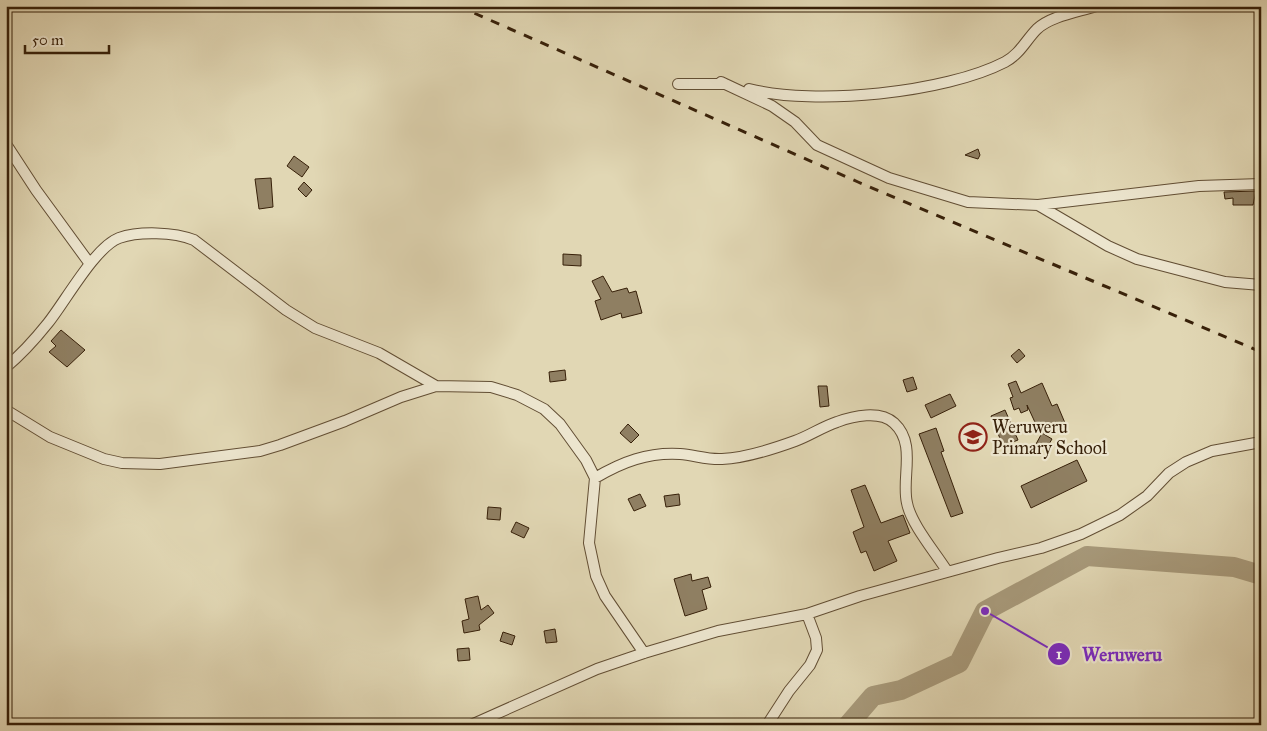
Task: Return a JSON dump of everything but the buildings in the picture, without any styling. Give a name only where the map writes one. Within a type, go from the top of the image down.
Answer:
[{"type":"street","points":[[678,84],[721,82],[770,95],[868,95],[904,91],[988,70],[1008,60],[1020,51],[1038,28],[1047,22],[1096,6]]},
{"type":"street","points":[[721,82],[772,106],[795,122],[816,145],[889,178],[968,202],[1038,205],[1200,186],[1261,184]]},
{"type":"street","points":[[6,144],[36,190],[90,264]]},
{"type":"street","points":[[1038,205],[1108,246],[1137,259],[1225,282],[1261,285]]},
{"type":"street","points":[[6,366],[16,359],[48,322],[90,264],[118,238],[157,234],[180,235],[194,240],[286,310],[315,328],[379,353],[436,386]]},
{"type":"street","points":[[6,410],[50,437],[104,459],[122,463],[160,464],[260,451],[346,421],[401,397],[436,386],[491,387],[517,395],[544,409],[560,424],[586,460],[595,478],[589,543],[596,576],[605,596],[644,653]]},
{"type":"street","points":[[595,478],[629,460],[653,454],[681,454],[721,460],[795,441],[853,417],[881,416],[897,425],[905,442],[909,461],[905,485],[907,503],[914,523],[947,571]]},
{"type":"street","points":[[471,725],[597,669],[644,653],[718,631],[807,614],[947,571],[1041,548],[1081,534],[1120,515],[1147,496],[1186,462],[1212,451],[1261,442]]},
{"type":"street","points":[[767,725],[789,691],[810,665],[817,650],[816,638],[807,614]]},
{"type":"waterway","points":[[848,725],[873,696],[901,690],[959,663],[985,611],[1087,556],[1234,567],[1261,575]]},
{"type":"railway","points":[[458,6],[858,182],[1261,352]]},
{"type":"place","name":"Weruweru Primary School","points":[[973,437]]},
{"type":"place","name":"Weruweru","points":[[985,611]]}]
